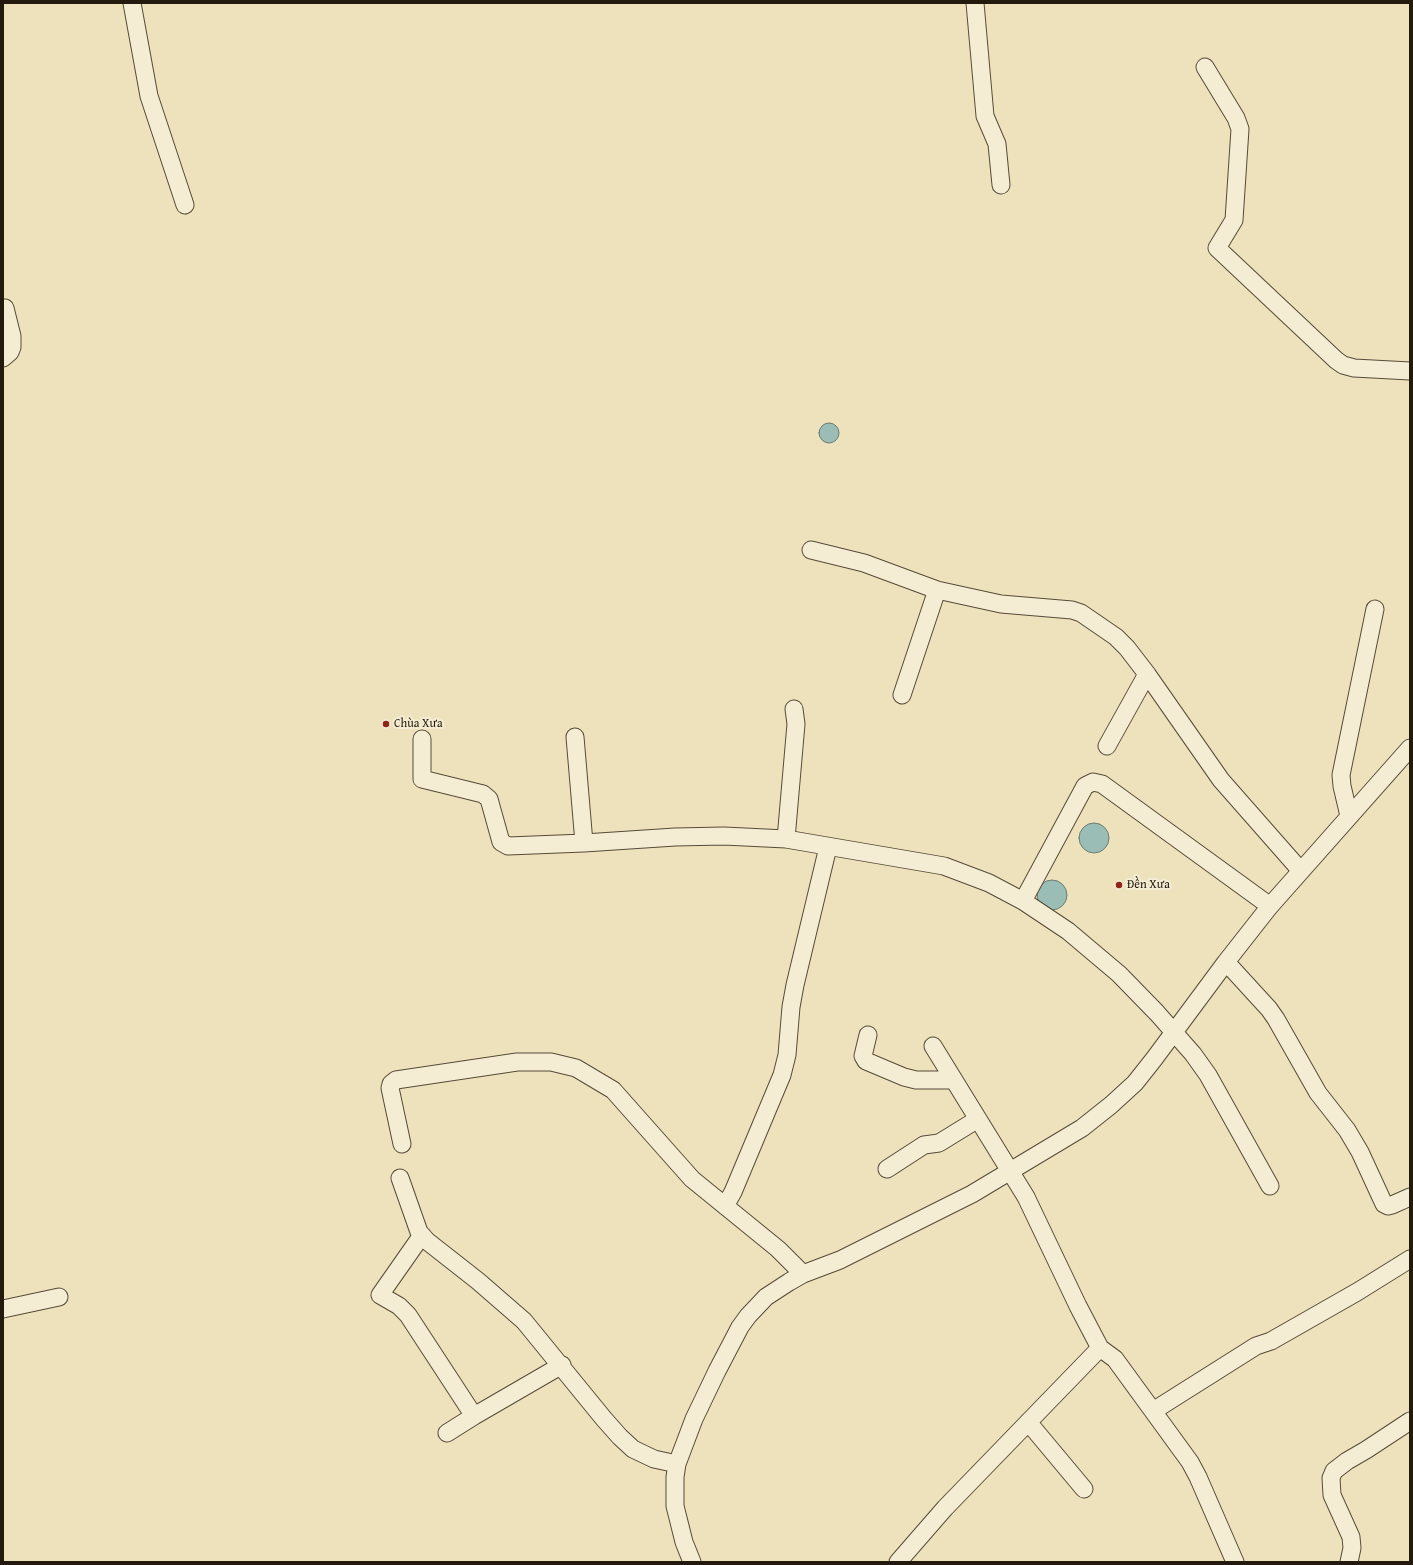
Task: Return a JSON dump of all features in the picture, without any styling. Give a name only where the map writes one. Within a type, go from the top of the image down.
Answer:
[{"type":"street","points":[[132,3],[149,96],[185,204]]},
{"type":"street","points":[[975,3],[986,116],[997,144],[1002,186]]},
{"type":"street","points":[[1205,67],[1236,118],[1240,129],[1234,220],[1217,248],[1330,355],[1343,365],[1359,368],[1410,371]]},
{"type":"street","points":[[3,358],[10,352],[12,347],[12,336],[5,308]]},
{"type":"street","points":[[811,550],[864,563],[937,590],[1001,604],[1072,610],[1082,613],[1116,637],[1127,648],[1148,674],[1221,780],[1301,871]]},
{"type":"street","points":[[902,695],[937,590]]},
{"type":"street","points":[[1349,816],[1341,775],[1375,609]]},
{"type":"street","points":[[1107,746],[1148,674]]},
{"type":"street","points":[[786,839],[796,724],[794,709]]},
{"type":"street","points":[[575,737],[584,843]]},
{"type":"street","points":[[422,739],[422,779],[483,794],[489,799],[501,842],[508,846],[584,843],[675,836],[724,836],[786,839],[944,866],[989,883],[1023,901],[1068,931],[1119,974],[1174,1033],[1193,1054],[1208,1075],[1270,1186]]},
{"type":"street","points":[[692,1562],[684,1542],[675,1506],[675,1477],[678,1464],[694,1419],[740,1327],[766,1297],[803,1274],[840,1260],[972,1194],[1082,1128],[1111,1105],[1135,1083],[1270,906],[1349,816],[1409,754]]},
{"type":"street","points":[[1023,901],[1085,786],[1093,782],[1102,784],[1270,906]]},
{"type":"street","points":[[725,1206],[733,1192],[782,1075],[787,1055],[791,1007],[795,986],[828,847]]},
{"type":"street","points":[[1226,962],[1269,1009],[1276,1019],[1318,1093],[1347,1130],[1360,1152],[1384,1204],[1388,1206],[1392,1205],[1410,1197]]},
{"type":"street","points":[[868,1035],[863,1056],[866,1061],[904,1077],[916,1080],[954,1080]]},
{"type":"street","points":[[933,1046],[1026,1197],[1078,1306],[1100,1348],[1115,1359],[1181,1449],[1198,1477],[1230,1560]]},
{"type":"street","points":[[402,1144],[390,1088],[396,1080],[517,1062],[551,1062],[576,1068],[613,1090],[692,1179],[778,1249],[803,1274]]},
{"type":"street","points":[[887,1169],[924,1145],[939,1143],[978,1119]]},
{"type":"street","points":[[400,1178],[420,1232],[427,1241],[478,1281],[524,1321],[610,1425],[633,1449],[654,1459],[678,1464]]},
{"type":"street","points":[[422,1235],[380,1295],[399,1306],[408,1315],[474,1416]]},
{"type":"street","points":[[1153,1411],[1256,1346],[1271,1341],[1410,1259]]},
{"type":"street","points":[[3,1309],[59,1297]]},
{"type":"street","points":[[899,1562],[945,1508],[1100,1348]]},
{"type":"street","points":[[447,1433],[562,1366]]},
{"type":"street","points":[[1348,1562],[1352,1548],[1351,1537],[1332,1495],[1331,1478],[1334,1471],[1347,1461],[1410,1421]]},
{"type":"street","points":[[1028,1422],[1084,1489]]},
{"type":"water","points":[[829,423],[836,426],[839,433],[836,440],[829,443],[822,440],[819,433],[822,426]]},
{"type":"water","points":[[1094,823],[1100,824],[1108,832],[1108,844],[1100,852],[1094,853],[1088,852],[1080,844],[1079,838],[1080,832],[1088,824]]},
{"type":"water","points":[[1052,880],[1062,885],[1067,895],[1062,905],[1052,910],[1042,905],[1037,895],[1042,885]]},
{"type":"place","name":"Chùa Xưa","points":[[386,724]]},
{"type":"place","name":"Đền Xưa","points":[[1119,885]]}]
